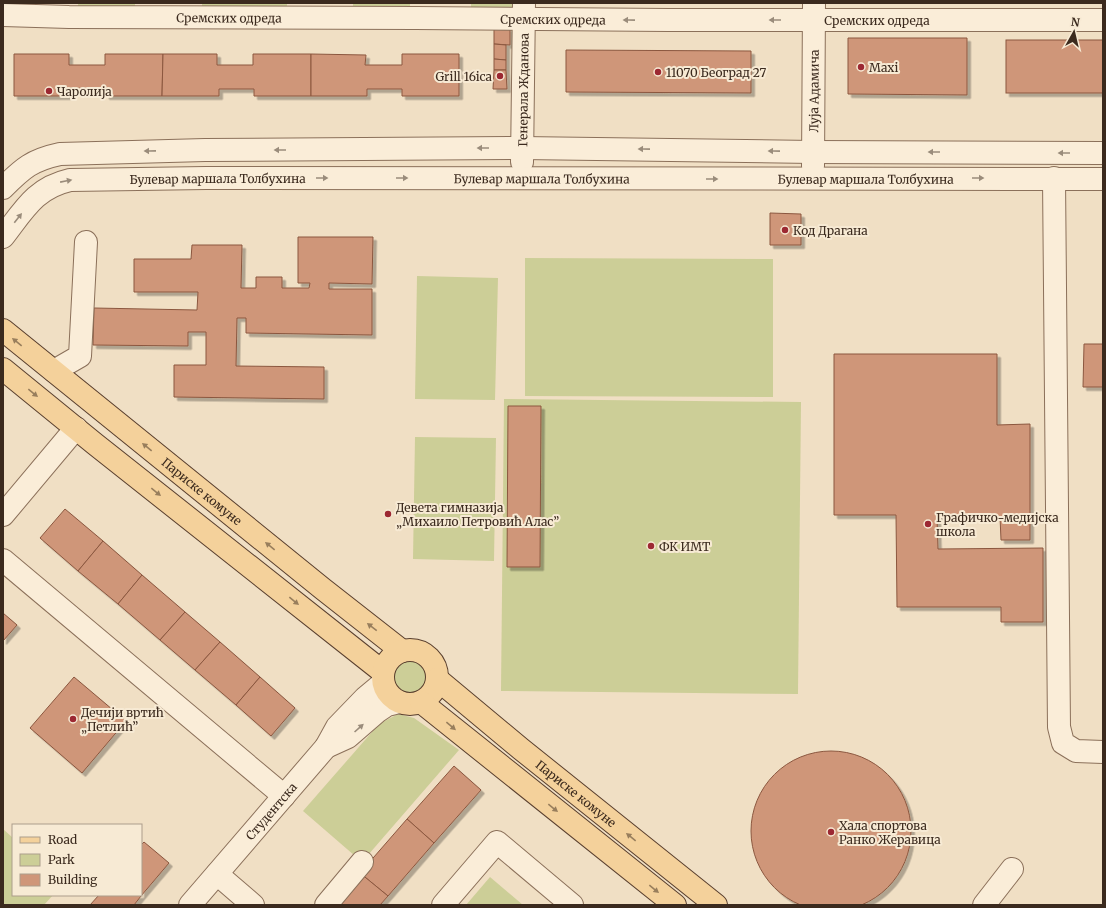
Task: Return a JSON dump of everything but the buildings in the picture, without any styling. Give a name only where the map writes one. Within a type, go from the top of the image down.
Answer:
[{"type":"main road","name":"Париске комуне","points":[[3,330],[323,589],[402,651]]},
{"type":"main road","points":[[3,369],[383,678],[387,692],[393,698],[406,704],[421,702],[432,693],[437,679],[433,663],[420,652],[411,651],[402,651],[390,659],[383,678]]},
{"type":"main road","name":"Париске комуне","points":[[437,679],[515,744],[716,905]]},
{"type":"main road","points":[[421,702],[675,905]]},
{"type":"street","name":"Сремских одреда","points":[[3,15],[69,10],[416,10],[524,11],[668,20],[814,11],[1103,20]]},
{"type":"street","name":"Генерала Жданова","points":[[522,178],[524,11]]},
{"type":"street","name":"Луја Адамича","points":[[813,179],[814,11]]},
{"type":"street","points":[[3,188],[29,164],[45,157],[60,154],[221,150],[522,148],[813,152],[1103,153]]},
{"type":"street","name":"Булевар маршала Толбухина","points":[[3,237],[32,200],[40,193],[59,183],[70,180],[221,178],[1103,178]]},
{"type":"street","points":[[1054,178],[1059,727],[1063,743],[1076,751],[1103,752]]},
{"type":"street","points":[[54,371],[80,356],[86,242]]},
{"type":"street","points":[[3,515],[76,428]]},
{"type":"street","points":[[3,560],[284,796]]},
{"type":"street","name":"Студентска","points":[[190,905],[326,747],[336,727],[383,678]]},
{"type":"street","name":"Студентска","points":[[326,747],[348,737],[387,705],[399,702]]},
{"type":"street","points":[[443,905],[497,842],[572,905]]},
{"type":"street","points":[[326,905],[362,862]]},
{"type":"street","points":[[984,905],[1012,869]]},
{"type":"street","points":[[217,874],[252,905]]},
{"type":"green space","points":[[78,3],[135,3],[135,8],[78,7]]},
{"type":"green space","points":[[202,3],[287,3],[287,7],[202,7]]},
{"type":"green space","points":[[353,3],[410,3],[410,12],[353,11]]},
{"type":"green space","points":[[471,3],[517,3],[517,9],[471,8]]},
{"type":"green space","points":[[525,258],[773,259],[773,397],[525,396]]},
{"type":"green space","points":[[417,276],[498,278],[495,400],[415,399]]},
{"type":"green space","name":"ФК ИМТ","points":[[504,399],[801,402],[798,694],[501,691]]},
{"type":"green space","points":[[415,437],[496,438],[494,561],[413,559]]},
{"type":"green space","points":[[411,657],[426,663],[432,678],[426,693],[411,699],[396,693],[390,678],[396,663]]},
{"type":"green space","points":[[398,714],[414,718],[459,750],[362,862],[303,811],[379,724]]},
{"type":"green space","points":[[3,829],[12,837],[12,896],[52,896],[44,905],[3,905]]},
{"type":"green space","points":[[490,877],[523,905],[466,905]]},
{"type":"place","name":"Maxi","points":[[861,67]]},
{"type":"place","name":"11070 Београд 27","points":[[658,72]]},
{"type":"place","name":"Grill 16ica","points":[[500,76]]},
{"type":"place","name":"Чаролија","points":[[49,91]]},
{"type":"place","name":"Код Драгана","points":[[785,230]]},
{"type":"place","name":"Девета гимназија „Михаило Петровић Алас”","points":[[388,514]]},
{"type":"place","name":"Графичко-медијска школа","points":[[928,524]]},
{"type":"place","name":"ФК ИМТ","points":[[651,546]]},
{"type":"place","name":"Дечији вртић „Петлић”","points":[[73,719]]},
{"type":"place","name":"Хала спортова Ранко Жеравица","points":[[831,832]]}]
